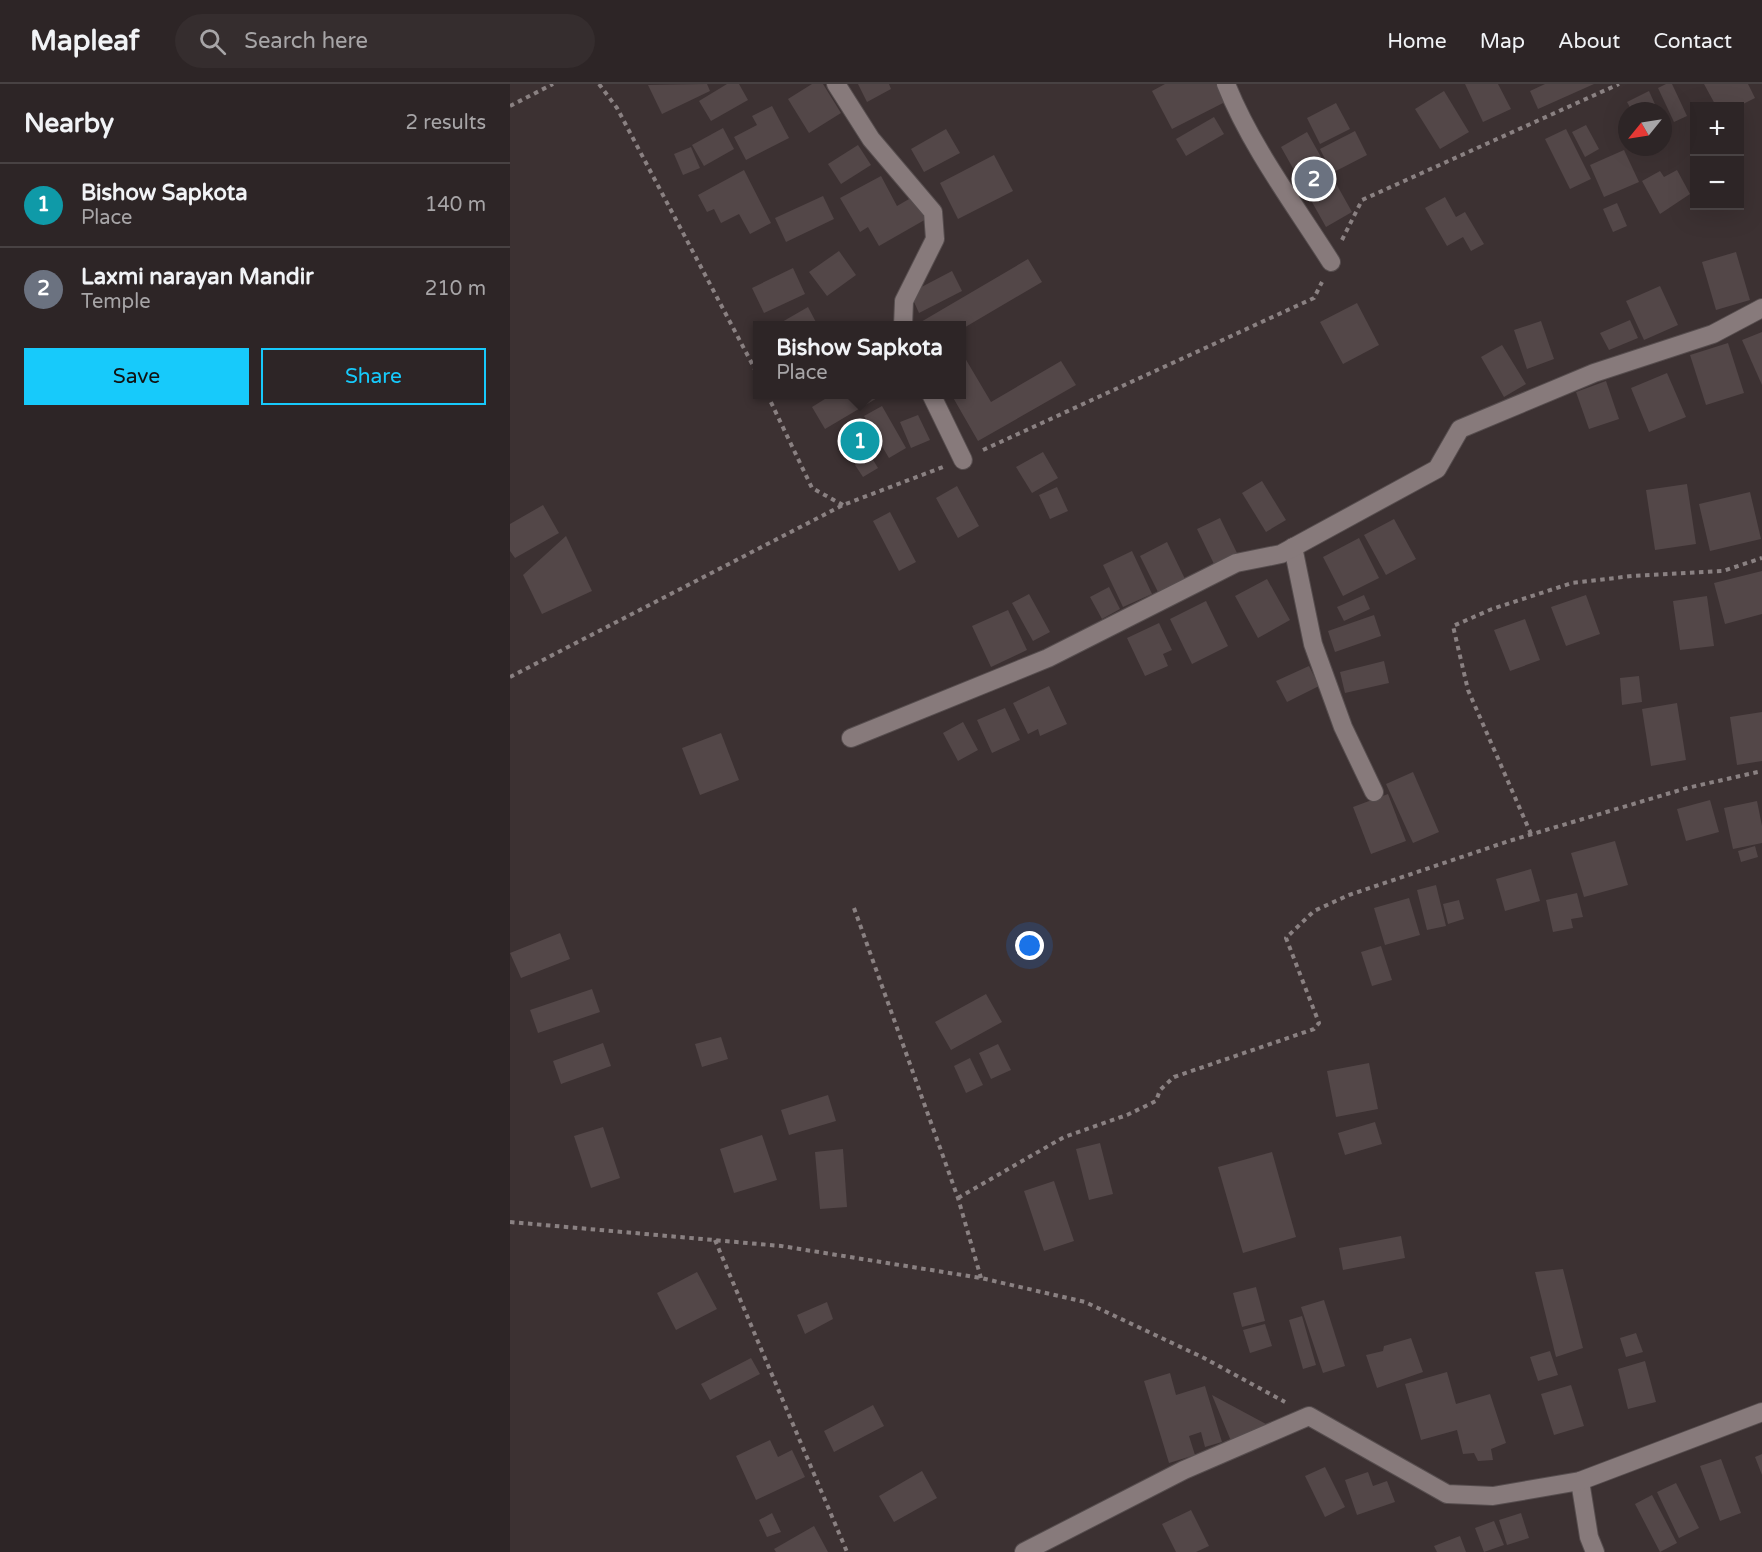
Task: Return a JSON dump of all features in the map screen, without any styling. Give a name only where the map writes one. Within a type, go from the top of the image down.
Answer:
[{"type":"street","points":[[836,84],[871,139],[933,212],[935,239],[904,301],[903,321]]},
{"type":"street","points":[[1226,84],[1233,103],[1331,262]]},
{"type":"street","points":[[851,738],[1048,658],[1236,563],[1281,554],[1437,469],[1460,429],[1594,373],[1713,334],[1762,308]]},
{"type":"street","points":[[933,399],[963,460]]},
{"type":"street","points":[[1293,547],[1314,644],[1343,727],[1374,792]]},
{"type":"street","points":[[1024,1552],[1184,1470],[1309,1416],[1447,1494],[1493,1496],[1580,1481],[1762,1412]]},
{"type":"street","points":[[1580,1481],[1588,1537],[1595,1552]]},
{"type":"path","points":[[510,106],[553,84]]},
{"type":"path","points":[[599,84],[617,108],[753,366]]},
{"type":"path","points":[[510,677],[843,505],[963,460],[1314,298],[1362,200],[1619,84]]},
{"type":"path","points":[[769,399],[812,488],[843,505]]},
{"type":"path","points":[[1532,835],[1468,690],[1454,626],[1492,609],[1572,583],[1632,576],[1723,571],[1762,558]]},
{"type":"path","points":[[958,1198],[1064,1137],[1127,1115],[1156,1101],[1160,1090],[1174,1077],[1314,1029],[1319,1023],[1312,999],[1286,938],[1314,911],[1349,895],[1532,835],[1687,788],[1762,771]]},
{"type":"path","points":[[854,908],[958,1198],[981,1278]]},
{"type":"path","points":[[510,1222],[781,1246],[981,1278],[1085,1302],[1204,1358],[1309,1416]]},
{"type":"path","points":[[715,1240],[847,1552]]},
{"type":"building","points":[[707,84],[710,91],[662,114],[648,85]]},
{"type":"building","points":[[727,84],[739,84],[748,100],[711,121],[699,101]]},
{"type":"building","points":[[812,84],[823,84],[841,113],[809,133],[788,99]]},
{"type":"building","points":[[858,84],[889,84],[891,89],[867,102]]},
{"type":"building","points":[[1165,84],[1218,84],[1227,101],[1172,129],[1152,91]]},
{"type":"building","points":[[1465,84],[1498,84],[1511,109],[1483,122]]},
{"type":"building","points":[[1545,84],[1594,84],[1538,109],[1530,91]]},
{"type":"building","points":[[1672,84],[1687,116],[1674,122],[1672,102],[1665,102],[1658,88]]},
{"type":"building","points":[[1704,84],[1748,84],[1755,98],[1744,104],[1714,102]]},
{"type":"building","points":[[1444,91],[1469,132],[1440,149],[1415,109]]},
{"type":"building","points":[[1649,91],[1654,102],[1627,102]]},
{"type":"building","points":[[1336,103],[1350,129],[1320,144],[1307,118]]},
{"type":"building","points":[[772,106],[789,138],[746,160],[734,137],[757,125],[752,116]]},
{"type":"building","points":[[1214,117],[1224,134],[1186,156],[1176,139]]},
{"type":"building","points":[[1586,125],[1599,149],[1585,157],[1572,132]]},
{"type":"building","points":[[723,128],[734,149],[704,166],[692,145]]},
{"type":"building","points":[[946,129],[960,153],[924,172],[911,149]]},
{"type":"building","points":[[1566,129],[1591,179],[1570,189],[1545,139]]},
{"type":"building","points":[[1355,131],[1367,155],[1332,173],[1320,149]]},
{"type":"building","points":[[1307,132],[1352,212],[1326,227],[1281,147]]},
{"type":"building","points":[[858,145],[871,165],[841,184],[828,164]]},
{"type":"building","points":[[691,147],[700,168],[683,175],[674,154]]},
{"type":"building","points":[[1618,153],[1618,156],[1627,156],[1639,182],[1604,197],[1590,165]]},
{"type":"building","points":[[994,155],[1013,191],[958,219],[940,183]]},
{"type":"building","points":[[744,170],[771,223],[750,234],[739,214],[721,223],[714,209],[707,212],[698,195]]},
{"type":"building","points":[[1677,170],[1690,194],[1660,214],[1642,181],[1660,171],[1664,177]]},
{"type":"building","points":[[881,176],[897,206],[916,195],[928,218],[879,246],[868,227],[860,232],[840,198]]},
{"type":"building","points":[[823,196],[834,219],[786,242],[775,218]]},
{"type":"building","points":[[1445,197],[1456,217],[1465,212],[1484,244],[1471,251],[1463,237],[1447,246],[1425,208]]},
{"type":"building","points":[[1617,203],[1627,226],[1613,232],[1603,209]]},
{"type":"building","points":[[839,251],[856,275],[827,296],[809,272]]},
{"type":"building","points":[[1736,252],[1750,300],[1716,310],[1702,262]]},
{"type":"building","points":[[1028,259],[1042,282],[966,327],[966,321],[923,321]]},
{"type":"building","points":[[793,268],[805,294],[764,313],[752,288]]},
{"type":"building","points":[[952,271],[962,291],[919,313],[910,293]]},
{"type":"building","points":[[1660,286],[1678,325],[1644,340],[1626,301]]},
{"type":"building","points":[[1357,303],[1379,345],[1343,364],[1320,322]]},
{"type":"building","points":[[808,307],[815,321],[784,321]]},
{"type":"building","points":[[1630,320],[1638,338],[1609,350],[1600,333]]},
{"type":"building","points":[[1541,321],[1554,359],[1527,369],[1514,330]]},
{"type":"building","points":[[1762,332],[1762,385],[1742,340]]},
{"type":"building","points":[[1728,343],[1744,393],[1706,405],[1690,355]]},
{"type":"building","points":[[1502,345],[1526,384],[1504,397],[1481,357]]},
{"type":"building","points":[[966,360],[991,402],[1061,361],[1076,385],[978,441],[954,399],[966,399]]},
{"type":"building","points":[[1667,373],[1686,417],[1649,432],[1631,388]]},
{"type":"building","points":[[1606,381],[1619,419],[1589,429],[1576,392]]},
{"type":"building","points":[[825,399],[876,399],[825,429],[812,407]]},
{"type":"building","points":[[882,406],[906,448],[889,458],[864,416]]},
{"type":"building","points":[[918,415],[930,440],[911,448],[900,422]]},
{"type":"building","points":[[861,421],[875,449],[858,459],[844,432]]},
{"type":"building","points":[[1043,452],[1058,478],[1032,493],[1016,467]]},
{"type":"building","points":[[870,455],[878,468],[863,477],[855,465]]},
{"type":"building","points":[[1262,481],[1286,520],[1266,532],[1242,493]]},
{"type":"building","points":[[1687,484],[1696,544],[1655,550],[1646,490]]},
{"type":"building","points":[[957,486],[979,526],[958,538],[936,498]]},
{"type":"building","points":[[1057,487],[1068,511],[1050,519],[1039,495]]},
{"type":"building","points":[[1750,492],[1761,539],[1710,551],[1699,504]]},
{"type":"building","points":[[543,505],[559,533],[515,558],[510,551],[510,524]]},
{"type":"building","points":[[890,512],[916,562],[899,571],[873,521]]},
{"type":"building","points":[[1220,518],[1237,553],[1214,564],[1197,529]]},
{"type":"building","points":[[1394,519],[1416,559],[1386,575],[1364,535]]},
{"type":"building","points":[[566,536],[592,591],[542,614],[523,575]]},
{"type":"building","points":[[1359,538],[1379,578],[1343,596],[1323,557]]},
{"type":"building","points":[[1167,542],[1185,579],[1158,592],[1140,556]]},
{"type":"building","points":[[1132,551],[1152,594],[1123,607],[1103,565]]},
{"type":"building","points":[[1762,571],[1762,614],[1725,624],[1714,583]]},
{"type":"building","points":[[1267,579],[1290,620],[1258,638],[1235,596]]},
{"type":"building","points":[[1109,587],[1120,609],[1102,619],[1090,597]]},
{"type":"building","points":[[1029,594],[1050,632],[1033,641],[1012,603]]},
{"type":"building","points":[[1364,595],[1370,609],[1344,621],[1337,607]]},
{"type":"building","points":[[1586,595],[1600,634],[1566,646],[1551,607]]},
{"type":"building","points":[[1707,596],[1714,646],[1680,650],[1673,601]]},
{"type":"building","points":[[1206,601],[1228,646],[1192,664],[1170,619]]},
{"type":"building","points":[[1008,610],[1027,650],[991,667],[972,626]]},
{"type":"building","points":[[1374,615],[1381,636],[1335,652],[1328,631]]},
{"type":"building","points":[[1525,619],[1540,660],[1510,671],[1494,630]]},
{"type":"building","points":[[1159,623],[1172,650],[1163,654],[1168,666],[1145,676],[1127,638]]},
{"type":"building","points":[[1384,661],[1389,683],[1345,693],[1340,672]]},
{"type":"building","points":[[1309,666],[1319,686],[1287,702],[1276,681]]},
{"type":"building","points":[[1639,676],[1642,702],[1622,705],[1620,678]]},
{"type":"building","points":[[1049,686],[1067,724],[1040,736],[1038,729],[1028,734],[1013,703]]},
{"type":"building","points":[[1677,703],[1686,760],[1651,766],[1642,709]]},
{"type":"building","points":[[1005,708],[1020,740],[992,753],[977,720]]},
{"type":"building","points":[[1762,712],[1762,761],[1737,765],[1730,717]]},
{"type":"building","points":[[963,722],[978,750],[958,761],[943,733]]},
{"type":"building","points":[[721,733],[739,780],[700,795],[682,748]]},
{"type":"building","points":[[1413,772],[1439,832],[1413,843],[1386,784]]},
{"type":"building","points":[[1388,794],[1406,841],[1371,854],[1353,807]]},
{"type":"building","points":[[1710,800],[1719,832],[1686,841],[1677,809]]},
{"type":"building","points":[[1757,801],[1762,826],[1762,843],[1733,849],[1724,808]]},
{"type":"building","points":[[1615,841],[1628,885],[1584,897],[1571,853]]},
{"type":"building","points":[[1755,846],[1758,857],[1741,862],[1738,851]]},
{"type":"building","points":[[1531,869],[1540,901],[1505,911],[1496,879]]},
{"type":"building","points":[[1436,885],[1446,926],[1427,930],[1417,890]]},
{"type":"building","points":[[1577,893],[1583,917],[1571,919],[1573,928],[1553,932],[1546,900]]},
{"type":"building","points":[[1409,898],[1420,935],[1385,945],[1374,908]]},
{"type":"building","points":[[1459,900],[1464,919],[1448,924],[1443,904]]},
{"type":"building","points":[[560,933],[570,959],[521,978],[510,953]]},
{"type":"building","points":[[1381,946],[1392,980],[1372,986],[1361,952]]},
{"type":"building","points":[[592,989],[600,1012],[538,1033],[530,1010]]},
{"type":"building","points":[[986,994],[1002,1022],[951,1050],[935,1022]]},
{"type":"building","points":[[721,1037],[728,1059],[702,1067],[695,1044]]},
{"type":"building","points":[[603,1043],[611,1066],[561,1084],[553,1061]]},
{"type":"building","points":[[998,1044],[1011,1070],[991,1079],[979,1053]]},
{"type":"building","points":[[970,1058],[983,1085],[966,1093],[954,1066]]},
{"type":"building","points":[[1369,1063],[1378,1109],[1336,1117],[1327,1071]]},
{"type":"building","points":[[828,1095],[836,1121],[789,1135],[781,1110]]},
{"type":"building","points":[[1375,1122],[1382,1144],[1345,1155],[1338,1133]]},
{"type":"building","points":[[603,1127],[620,1178],[591,1188],[574,1136]]},
{"type":"building","points":[[762,1135],[777,1180],[734,1193],[720,1149]]},
{"type":"building","points":[[1100,1143],[1113,1194],[1089,1200],[1076,1149]]},
{"type":"building","points":[[843,1149],[847,1207],[820,1209],[815,1152]]},
{"type":"building","points":[[1272,1152],[1296,1237],[1243,1253],[1218,1167]]},
{"type":"building","points":[[1054,1181],[1074,1241],[1044,1251],[1024,1191]]},
{"type":"building","points":[[1401,1236],[1405,1258],[1343,1270],[1339,1248]]},
{"type":"building","points":[[1563,1269],[1583,1348],[1556,1357],[1535,1272]]},
{"type":"building","points":[[697,1272],[717,1309],[676,1330],[657,1293]]},
{"type":"building","points":[[1256,1287],[1265,1321],[1242,1327],[1233,1293]]},
{"type":"building","points":[[1324,1300],[1345,1366],[1323,1373],[1301,1307]]},
{"type":"building","points":[[827,1302],[833,1319],[805,1334],[797,1315]]},
{"type":"building","points":[[1302,1316],[1316,1365],[1303,1369],[1289,1320]]},
{"type":"building","points":[[1265,1324],[1272,1346],[1250,1353],[1243,1330]]},
{"type":"building","points":[[1636,1333],[1643,1352],[1626,1357],[1620,1338]]},
{"type":"building","points":[[1411,1338],[1423,1372],[1377,1388],[1366,1355],[1383,1351],[1384,1346]]},
{"type":"building","points":[[1550,1351],[1558,1375],[1538,1381],[1530,1357]]},
{"type":"building","points":[[751,1358],[760,1374],[710,1400],[701,1384]]},
{"type":"building","points":[[1645,1361],[1656,1402],[1628,1409],[1618,1369]]},
{"type":"building","points":[[1447,1372],[1456,1404],[1490,1394],[1506,1443],[1491,1449],[1493,1460],[1478,1461],[1474,1453],[1463,1454],[1457,1430],[1421,1440],[1405,1384]]},
{"type":"building","points":[[1170,1373],[1176,1395],[1205,1386],[1222,1442],[1205,1447],[1201,1432],[1189,1436],[1195,1455],[1169,1463],[1144,1381]]},
{"type":"building","points":[[1571,1385],[1584,1426],[1554,1435],[1541,1394]]},
{"type":"building","points":[[1212,1395],[1266,1424],[1231,1441]]},
{"type":"building","points":[[873,1405],[884,1426],[834,1452],[824,1431]]},
{"type":"building","points":[[770,1440],[778,1457],[792,1450],[805,1477],[756,1500],[736,1456]]},
{"type":"building","points":[[1762,1454],[1762,1475],[1755,1457]]},
{"type":"building","points":[[1721,1459],[1741,1513],[1720,1521],[1700,1466]]},
{"type":"building","points":[[1325,1467],[1345,1507],[1325,1517],[1305,1476]]},
{"type":"building","points":[[922,1471],[937,1498],[894,1522],[879,1496]]},
{"type":"building","points":[[1368,1472],[1373,1486],[1387,1481],[1395,1502],[1357,1515],[1345,1480]]},
{"type":"building","points":[[1676,1483],[1699,1528],[1679,1538],[1657,1492]]},
{"type":"building","points":[[1652,1495],[1677,1543],[1660,1552],[1635,1504]]},
{"type":"building","points":[[1191,1510],[1209,1546],[1196,1552],[1176,1552],[1162,1524]]},
{"type":"building","points":[[772,1513],[781,1532],[767,1537],[759,1520]]},
{"type":"building","points":[[1521,1513],[1529,1538],[1507,1545],[1499,1520]]},
{"type":"building","points":[[1494,1521],[1504,1545],[1484,1552],[1475,1528]]},
{"type":"building","points":[[814,1526],[828,1552],[776,1552],[774,1549]]},
{"type":"building","points":[[1460,1536],[1466,1552],[1437,1552],[1434,1546]]},
{"type":"place","name":"Laxmi narayan Mandir","points":[[1314,179]]},
{"type":"place","name":"Bishow Sapkota","points":[[860,441]]}]
